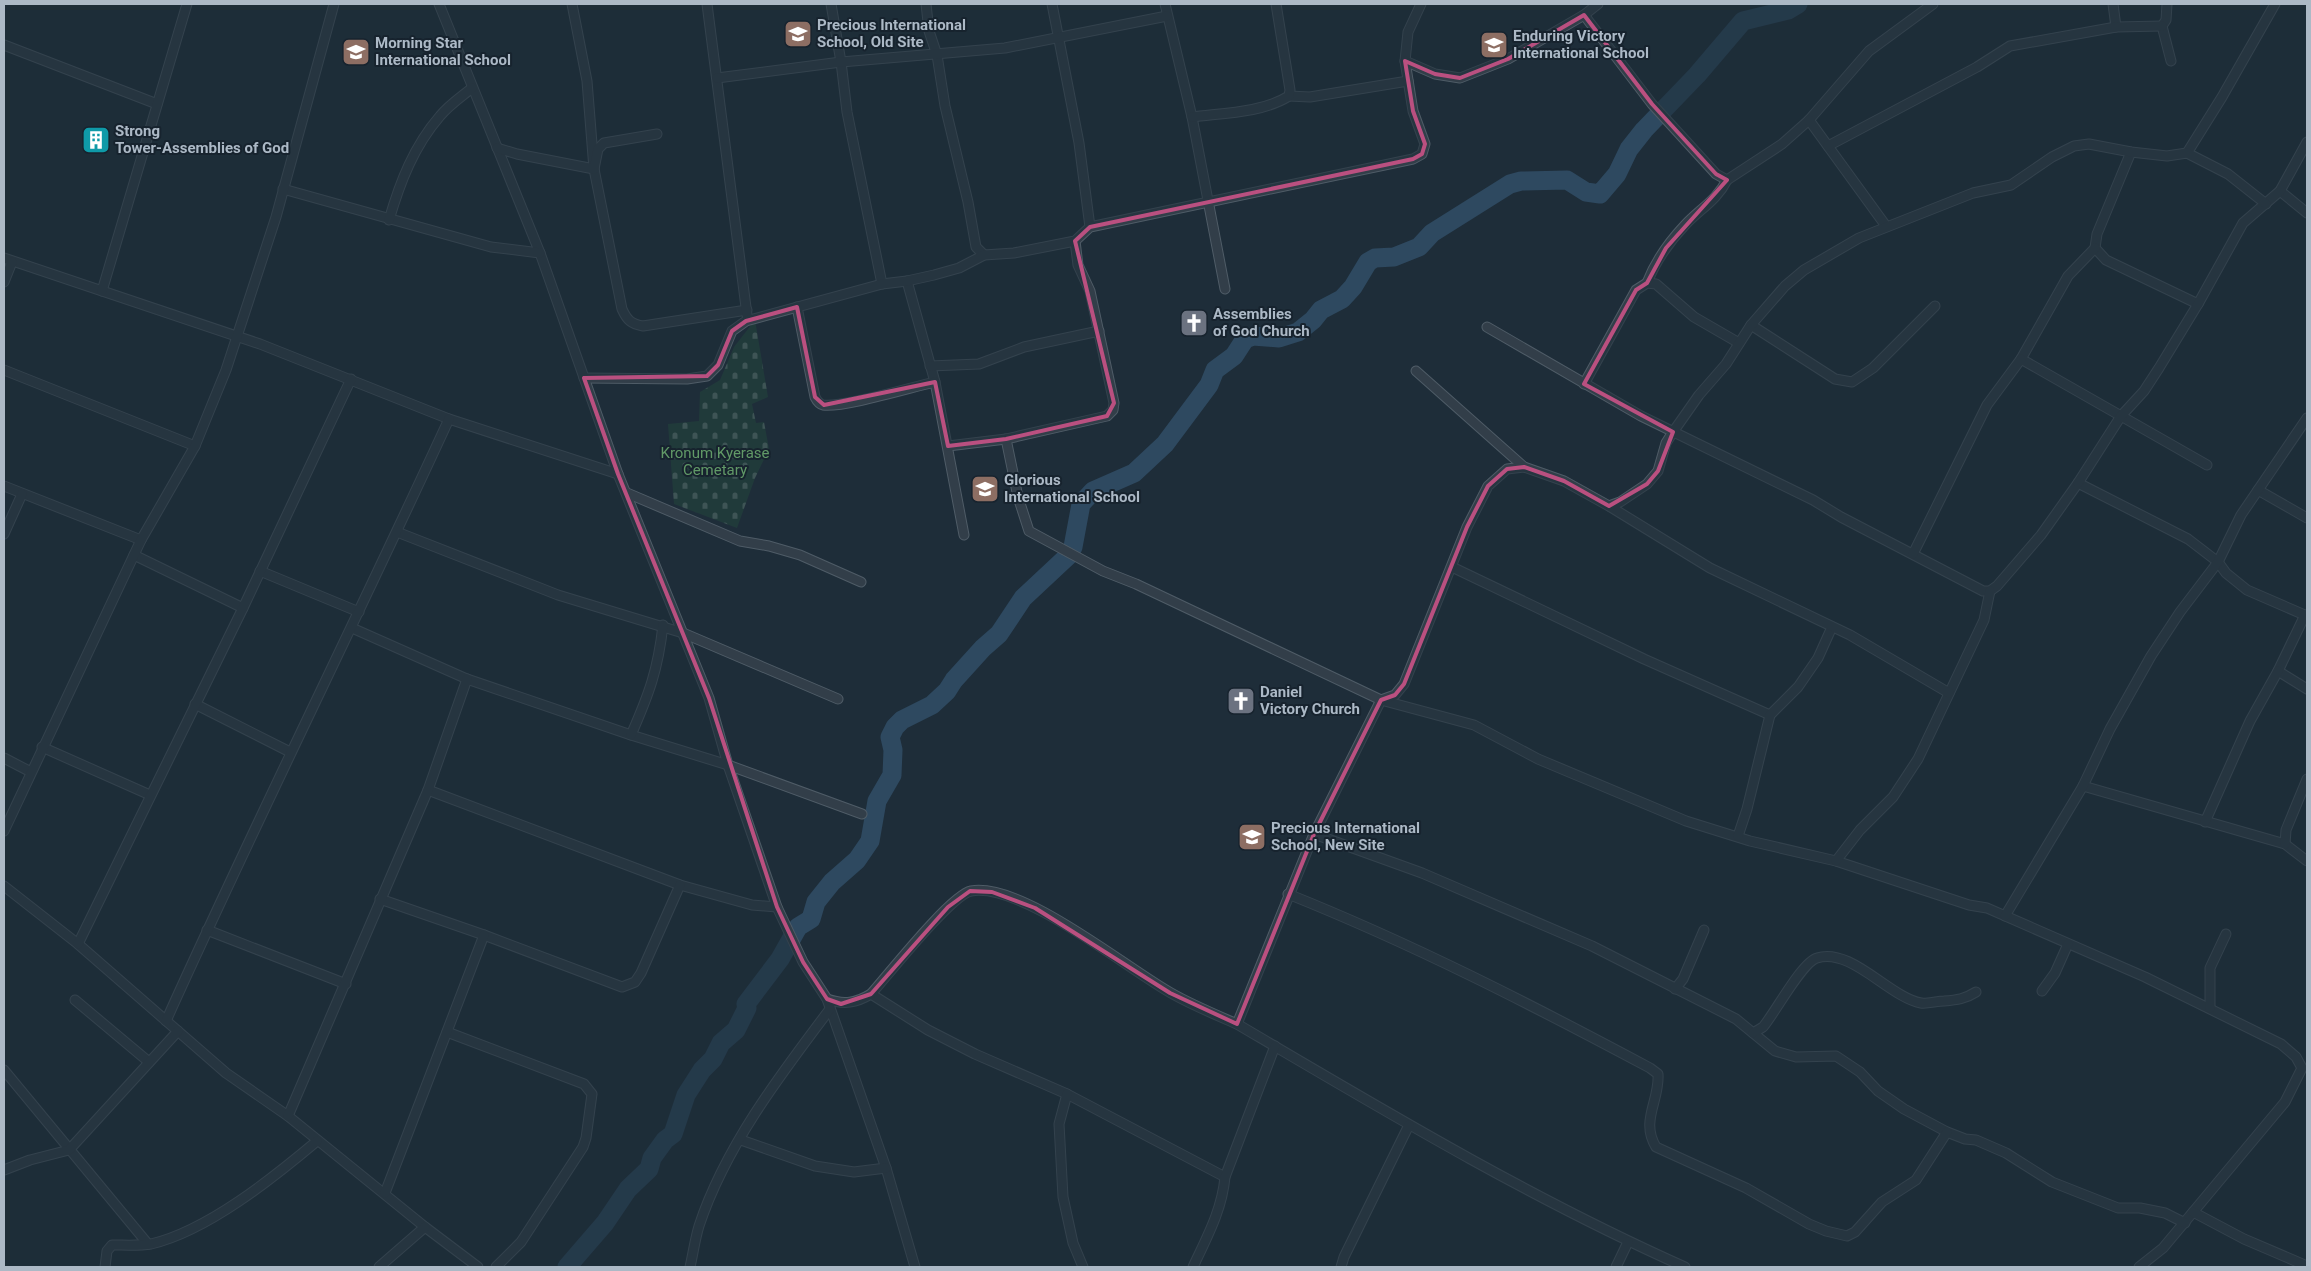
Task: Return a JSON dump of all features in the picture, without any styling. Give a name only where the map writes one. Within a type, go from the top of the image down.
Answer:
[{"type":"street","points":[[102,292],[187,4]]},
{"type":"street","points":[[4,830],[141,540],[195,446],[226,370],[266,252],[334,4]]},
{"type":"street","points":[[439,4],[540,253],[618,474],[627,492],[709,698],[728,765],[777,907],[803,962],[827,999],[886,1168],[915,1267]]},
{"type":"street","points":[[572,4],[587,81],[594,169],[622,308],[628,320],[634,325],[644,326],[747,310]]},
{"type":"street","points":[[707,4],[747,310],[746,320]]},
{"type":"street","points":[[831,4],[847,112],[882,284]]},
{"type":"street","points":[[926,4],[945,106],[968,202],[976,247],[984,255]]},
{"type":"street","points":[[1052,4],[1079,143],[1090,226]]},
{"type":"street","points":[[1165,4],[1192,116],[1207,201],[1226,289]]},
{"type":"street","points":[[1276,4],[1290,90],[1289,96]]},
{"type":"street","points":[[584,378],[687,379],[707,376],[718,365],[732,330],[746,320],[882,284],[907,281],[958,268],[984,255],[1014,252],[1075,240],[1090,226],[1413,159],[1422,154],[1425,144],[1413,111],[1405,61],[1408,32],[1421,4]]},
{"type":"street","points":[[1405,61],[1435,74],[1460,78],[1508,59],[1584,15],[1598,4]]},
{"type":"street","points":[[1647,284],[1653,268],[1666,248],[1685,225],[1711,202],[1727,180],[1782,144],[1809,120],[1869,51],[1933,4]]},
{"type":"street","points":[[2113,4],[2116,27]]},
{"type":"street","points":[[2167,4],[2166,20],[2162,26],[2171,61]]},
{"type":"street","points":[[2187,153],[2222,97],[2275,4]]},
{"type":"street","points":[[1584,15],[1652,104],[1716,174],[1727,180]]},
{"type":"street","points":[[717,78],[841,62],[1005,48],[1167,16]]},
{"type":"street","points":[[1828,146],[1977,67],[2010,46],[2116,27],[2162,26]]},
{"type":"street","points":[[4,45],[157,104]]},
{"type":"street","points":[[1192,116],[1244,110],[1280,101],[1289,96],[1310,97],[1408,81]]},
{"type":"street","points":[[389,220],[399,186],[428,131],[441,114],[472,88]]},
{"type":"street","points":[[1809,120],[1886,226]]},
{"type":"street","points":[[594,169],[598,150],[604,143],[657,134]]},
{"type":"street","points":[[1487,327],[1584,384],[1673,432],[1813,500],[1983,591],[1990,591],[1997,586],[2041,535],[2078,483],[2121,416],[2144,391],[2198,304],[2243,223],[2280,191],[2307,142]]},
{"type":"street","points":[[1609,506],[1620,502],[1647,484],[1658,471],[1666,443],[1673,432],[1699,395],[1726,364],[1751,325],[1784,286],[1804,270],[1859,238],[1973,193],[2011,185],[2052,157],[2074,146],[2088,144],[2167,156],[2177,152],[2187,153],[2228,174],[2266,204]]},
{"type":"street","points":[[497,148],[517,154],[594,169]]},
{"type":"street","points":[[1913,554],[1987,405],[2021,359],[2068,276],[2095,248],[2097,234],[2131,152]]},
{"type":"street","points":[[283,189],[491,247],[540,253]]},
{"type":"street","points":[[2280,191],[2307,212]]},
{"type":"street","points":[[948,446],[1006,439],[1107,416],[1113,410],[1114,403],[1099,331],[1090,291],[1078,265],[1075,240]]},
{"type":"street","points":[[2095,248],[2106,260],[2198,304]]},
{"type":"street","points":[[4,282],[8,260],[237,336],[449,419],[618,474]]},
{"type":"street","points":[[907,281],[935,382],[964,535]]},
{"type":"street","points":[[1584,384],[1636,290],[1647,284],[1656,284],[1694,318],[1739,343]]},
{"type":"street","points":[[1751,325],[1835,379],[1852,382],[1873,368],[1935,306]]},
{"type":"street","points":[[797,307],[815,397],[818,403],[824,405],[856,400],[935,382]]},
{"type":"street","points":[[930,366],[978,364],[1024,347],[1099,331]]},
{"type":"street","points":[[2021,359],[2069,384],[2207,465]]},
{"type":"street","points":[[4,370],[195,446]]},
{"type":"street","points":[[1416,371],[1524,467],[1564,481],[1609,506],[1710,568],[1870,646],[1949,693]]},
{"type":"street","points":[[78,944],[243,608],[350,379]]},
{"type":"street","points":[[2005,916],[2083,786],[2110,729],[2151,656],[2180,612],[2218,562],[2241,516],[2307,418]]},
{"type":"street","points":[[166,1021],[290,752],[352,628],[449,419]]},
{"type":"street","points":[[1006,439],[1018,497],[1029,531],[1103,571],[1381,700],[1474,725],[1538,759],[1686,822],[1750,841],[1836,861],[2005,916],[2210,1008],[2281,1044],[2304,1067],[2286,1102],[2163,1248],[2139,1267]]},
{"type":"street","points":[[1237,1024],[1288,894],[1314,834],[1381,700],[1395,695],[1404,684],[1467,527],[1488,486],[1507,469],[1524,467]]},
{"type":"street","points":[[2078,483],[2168,528],[2218,562],[2226,573],[2248,590],[2306,616],[2250,721],[2205,822]]},
{"type":"street","points":[[4,486],[141,540]]},
{"type":"street","points":[[2258,490],[2307,518]]},
{"type":"street","points":[[627,492],[740,541],[769,546],[800,555],[860,582]]},
{"type":"street","points":[[4,534],[22,494]]},
{"type":"street","points":[[397,532],[558,595],[662,625],[838,699]]},
{"type":"street","points":[[134,555],[243,608]]},
{"type":"street","points":[[1452,567],[1770,715]]},
{"type":"street","points":[[260,571],[359,612]]},
{"type":"street","points":[[1836,861],[1860,830],[1893,796],[1918,759],[1984,620],[1990,591]]},
{"type":"street","points":[[631,735],[649,695],[659,661],[662,625]]},
{"type":"street","points":[[1738,836],[1747,808],[1770,715],[1798,687],[1818,658],[1832,627]]},
{"type":"street","points":[[352,628],[467,679],[631,735],[728,765],[862,814]]},
{"type":"street","points":[[2278,671],[2307,689]]},
{"type":"street","points":[[288,1116],[428,790],[467,679]]},
{"type":"street","points":[[195,704],[290,752]]},
{"type":"street","points":[[42,747],[150,795]]},
{"type":"street","points":[[4,758],[31,772]]},
{"type":"street","points":[[2285,844],[2286,830],[2307,779]]},
{"type":"street","points":[[2083,786],[2135,799],[2205,822],[2285,844],[2307,862]]},
{"type":"street","points":[[428,790],[680,885],[752,905],[777,907]]},
{"type":"street","points":[[1314,834],[1422,873],[1592,946],[1736,1019],[1775,1051],[1796,1057],[1836,1056],[1860,1072],[1878,1090],[1904,1109],[1947,1132],[1965,1139],[1976,1140],[2006,1153],[2028,1165],[2036,1174],[2118,1208],[2140,1208],[2164,1214],[2185,1223]]},
{"type":"street","points":[[380,899],[484,935],[622,987],[635,982],[641,973],[680,885]]},
{"type":"street","points":[[4,886],[78,944],[226,1073],[288,1116],[317,1141],[385,1193],[425,1228],[478,1267]]},
{"type":"street","points":[[827,999],[841,1004],[861,1000],[871,994],[948,907],[970,891],[992,892],[1036,908],[1103,948],[1170,993],[1237,1024],[1409,1125],[1628,1242],[1685,1267]]},
{"type":"street","points":[[1288,894],[1376,930],[1506,993],[1650,1068],[1658,1074],[1659,1083],[1650,1112],[1649,1136],[1656,1147],[1746,1188],[1826,1232],[1846,1236],[1855,1232],[1882,1202],[1922,1174],[1947,1132]]},
{"type":"street","points":[[208,930],[346,984]]},
{"type":"street","points":[[1675,989],[1683,979],[1704,930]]},
{"type":"street","points":[[2210,1008],[2210,968],[2226,934]]},
{"type":"street","points":[[385,1193],[484,935]]},
{"type":"street","points":[[2042,991],[2055,974],[2068,944]]},
{"type":"street","points":[[1753,1034],[1763,1027],[1805,967],[1816,958],[1834,957],[1869,972],[1891,989],[1921,1003],[1965,999],[1976,992]]},
{"type":"street","points":[[871,994],[928,1030],[975,1054],[1067,1094],[1225,1177]]},
{"type":"street","points":[[75,1000],[148,1062]]},
{"type":"street","points":[[690,1267],[703,1218],[721,1172],[768,1091],[830,1008]]},
{"type":"street","points":[[4,1170],[30,1160],[68,1150],[178,1031]]},
{"type":"street","points":[[447,1032],[584,1084],[592,1094],[586,1138],[582,1147],[521,1242],[496,1267]]},
{"type":"street","points":[[1193,1267],[1218,1214],[1223,1197],[1225,1177],[1275,1046]]},
{"type":"street","points":[[4,1070],[68,1150],[148,1244]]},
{"type":"street","points":[[1067,1094],[1059,1124],[1063,1197],[1073,1243],[1084,1267]]},
{"type":"street","points":[[1341,1267],[1344,1257],[1409,1125]]},
{"type":"street","points":[[741,1140],[815,1166],[854,1172],[886,1168]]},
{"type":"street","points":[[105,1267],[107,1251],[112,1245],[148,1244],[193,1228],[269,1182],[317,1141]]},
{"type":"street","points":[[2194,1212],[2244,1239],[2307,1266]]},
{"type":"street","points":[[379,1267],[425,1228]]},
{"type":"street","points":[[1616,1267],[1628,1242]]},
{"type":"highlighted area","points":[[1584,15],[1652,104],[1716,174],[1727,180],[1666,248],[1647,283],[1636,290],[1584,384],[1673,432],[1658,471],[1647,484],[1609,506],[1564,481],[1524,467],[1507,469],[1488,486],[1467,527],[1404,684],[1395,695],[1381,700],[1314,834],[1237,1024],[1170,993],[1035,908],[992,892],[970,891],[948,907],[871,994],[841,1004],[827,999],[803,962],[777,907],[709,698],[618,474],[584,378],[707,376],[718,365],[732,331],[746,321],[797,307],[815,397],[824,405],[935,382],[948,446],[1006,439],[1107,416],[1114,403],[1075,241],[1090,227],[1413,159],[1422,154],[1425,144],[1413,111],[1405,61],[1435,74],[1460,78],[1508,59]]},
{"type":"green space","name":"Kronum Kyerase Cemetary","points":[[755,320],[768,397],[752,404],[756,423],[764,422],[769,449],[755,478],[737,528],[674,504],[668,424],[699,421],[700,392],[720,380],[734,347]]},
{"type":"waterway","points":[[567,1267],[605,1223],[628,1189],[649,1169],[652,1158],[665,1140],[673,1134],[686,1095],[702,1070],[713,1059],[721,1043],[736,1030],[747,1008],[746,1004],[780,959],[798,927],[811,919],[816,902],[832,882],[857,860],[870,841],[877,801],[892,775],[893,750],[890,737],[895,727],[902,720],[932,705],[947,691],[954,680],[983,648],[999,634],[1023,598],[1069,555],[1073,547],[1081,504],[1093,491],[1134,473],[1165,444],[1209,385],[1215,370],[1234,356],[1245,339],[1253,336],[1279,338],[1298,332],[1313,320],[1321,310],[1342,299],[1353,287],[1368,262],[1375,258],[1394,257],[1419,247],[1432,233],[1510,184],[1521,181],[1567,180],[1586,192],[1600,194],[1617,174],[1629,149],[1644,130],[1697,75],[1743,21],[1788,10],[1798,4]]},
{"type":"place","name":"Precious International School, Old Site","points":[[798,34]]},
{"type":"place","name":"Enduring Victory International School","points":[[1494,45]]},
{"type":"place","name":"Morning Star International School","points":[[356,52]]},
{"type":"place","name":"Strong Tower-Assemblies of God","points":[[96,140]]},
{"type":"place","name":"Assemblies of God Church","points":[[1194,323]]},
{"type":"place","name":"Glorious International School","points":[[985,489]]},
{"type":"place","name":"Daniel Victory Church","points":[[1241,701]]},
{"type":"place","name":"Precious International School, New Site","points":[[1252,837]]}]
